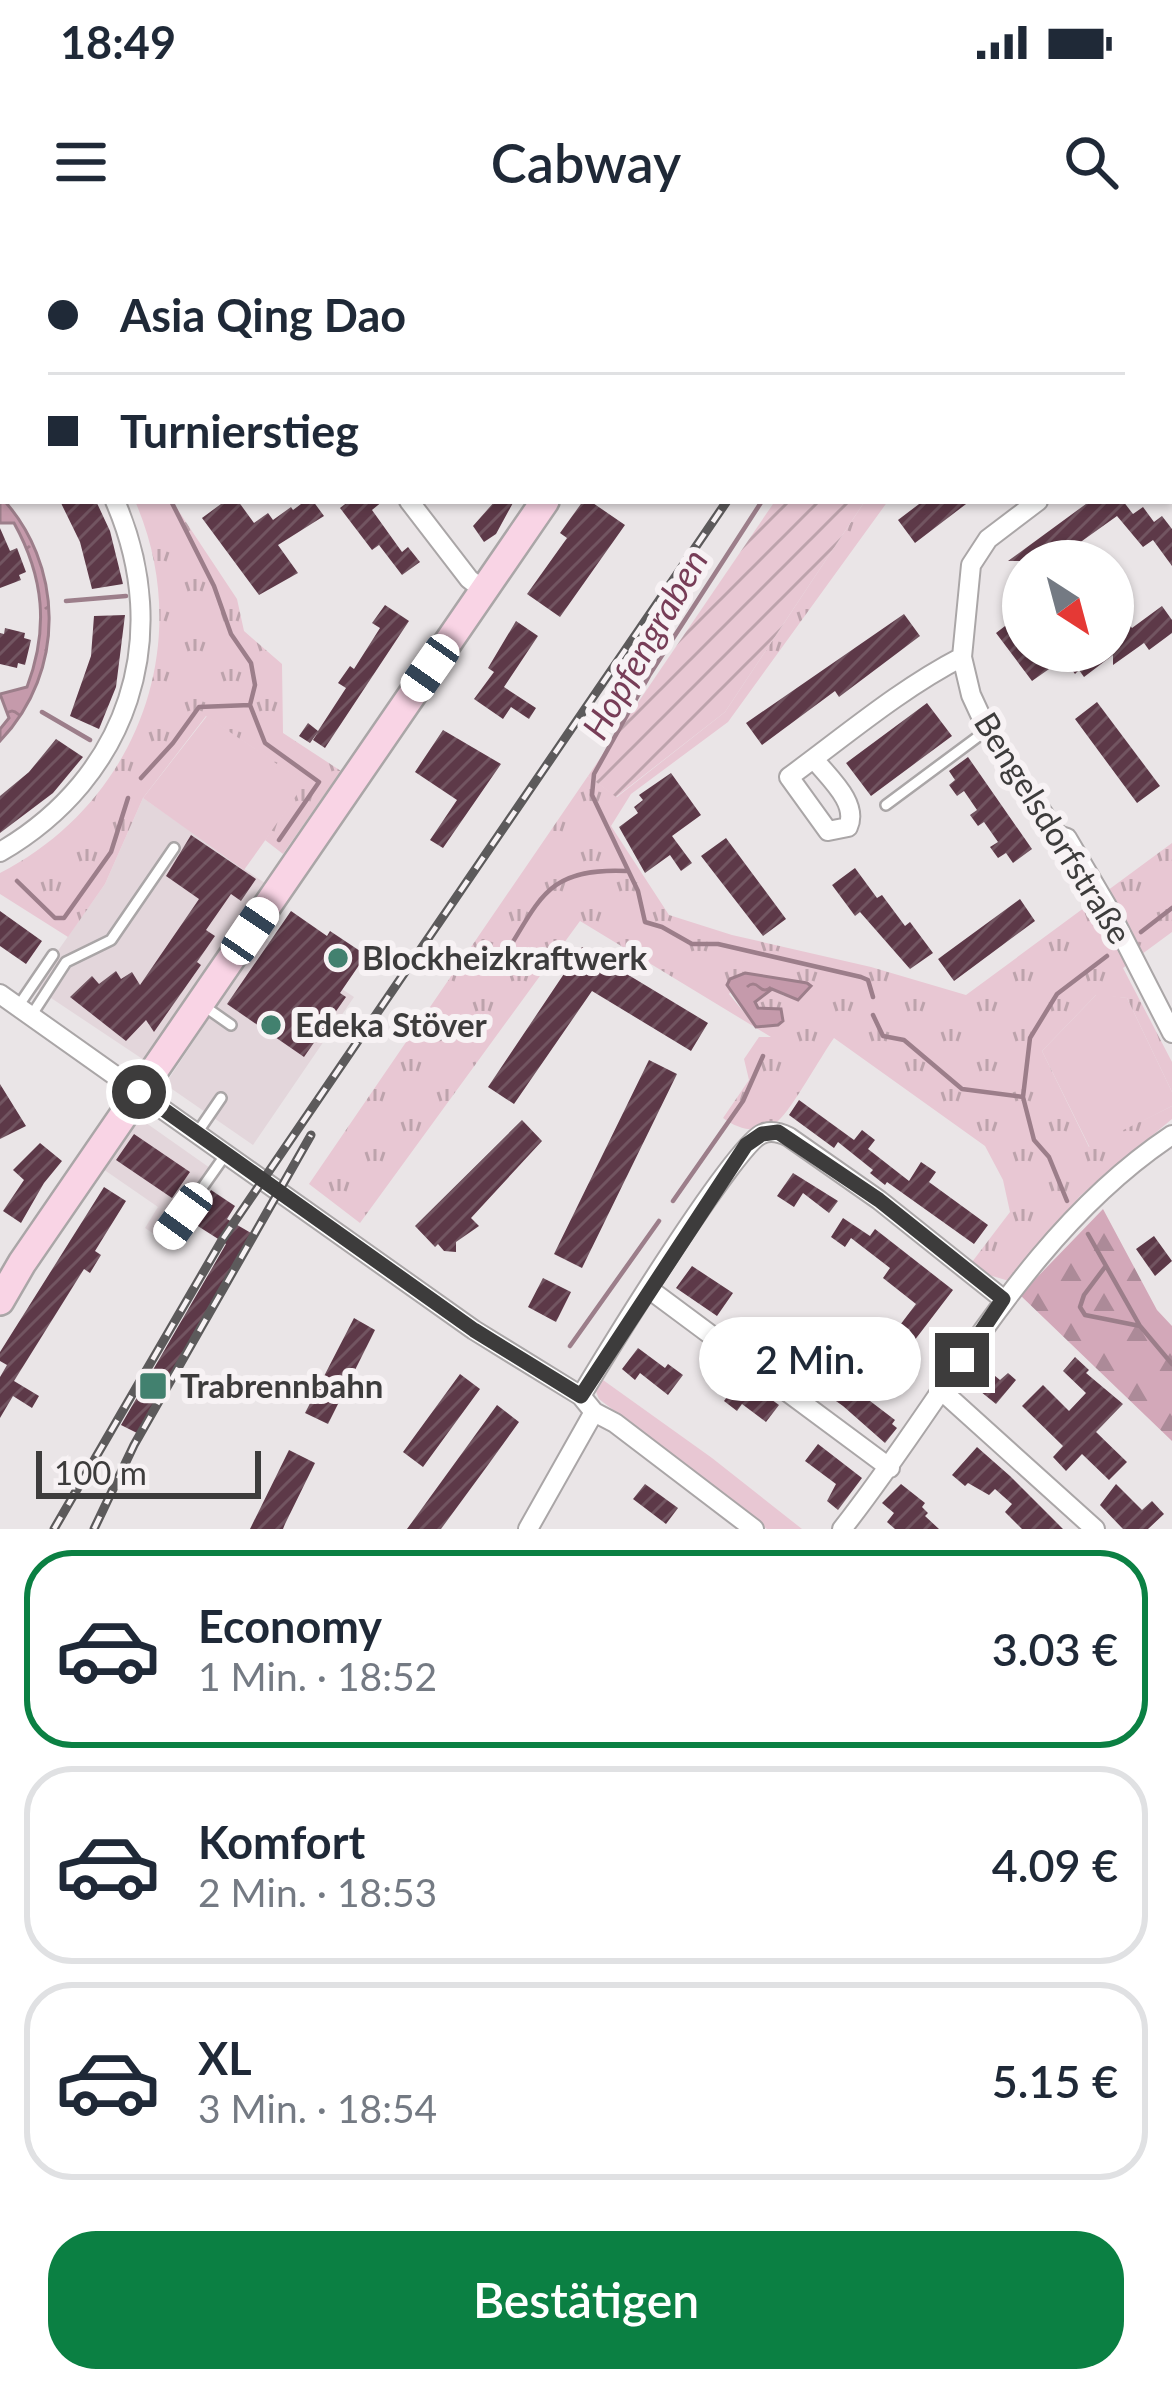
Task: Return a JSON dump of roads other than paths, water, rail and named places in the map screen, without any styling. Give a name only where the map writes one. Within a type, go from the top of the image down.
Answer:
[{"type":"street","points":[[0,851],[42,824],[81,786],[111,741],[131,691],[142,609],[134,553],[116,504]]},
{"type":"street","points":[[411,504],[469,579],[483,590]]},
{"type":"street","points":[[0,1301],[542,504]]},
{"type":"street","name":"Bengelsdorfstraße","points":[[1034,504],[988,538],[971,565],[962,657],[971,695],[987,730],[1058,835],[1066,838],[1107,906],[1172,1034]]},
{"type":"street","points":[[814,759],[930,674],[962,657]]},
{"type":"street","points":[[0,994],[474,1330],[581,1396],[594,1412],[754,1529]]},
{"type":"street","points":[[581,1396],[746,1145],[762,1134],[778,1132],[879,1200],[1003,1299]]},
{"type":"street","points":[[842,1529],[890,1468],[1003,1299],[1087,1204],[1172,1135]]},
{"type":"street","points":[[649,1289],[890,1468]]},
{"type":"street","points":[[942,1390],[1095,1529]]},
{"type":"street","points":[[528,1529],[594,1412]]},
{"type":"lane","points":[[886,805],[987,730]]},
{"type":"lane","points":[[24,1011],[66,962],[111,940],[174,848]]},
{"type":"lane","points":[[24,1011],[53,955]]},
{"type":"lane","points":[[200,1004],[231,1025]]},
{"type":"lane","points":[[197,1133],[221,1098]]},
{"type":"lane","points":[[166,1239],[226,1154]]},
{"type":"water","points":[[0,504],[6,504],[36,553],[49,617],[37,683],[0,741],[0,729],[9,718],[0,694],[27,687],[38,644],[40,604],[24,543],[14,523],[0,523]]},
{"type":"water","points":[[745,973],[811,986],[798,1000],[772,989],[755,1002],[758,1008],[781,1009],[783,1021],[756,1027],[727,985]]},
{"type":"waterway","points":[[173,504],[214,586],[231,634],[251,663],[255,685],[250,705],[265,743],[319,782],[279,840]]},
{"type":"waterway","name":"Hopfengraben","points":[[760,504],[650,674],[594,774],[592,795],[638,891],[645,922],[692,944],[718,944],[861,977],[868,980],[873,997]]},
{"type":"waterway","points":[[66,601],[126,596]]},
{"type":"waterway","points":[[141,778],[199,707],[250,705]]},
{"type":"waterway","points":[[42,712],[90,740]]},
{"type":"waterway","points":[[17,881],[55,918],[64,918],[111,852],[128,798]]},
{"type":"waterway","points":[[487,966],[499,964],[535,906],[560,882],[599,871],[627,871]]},
{"type":"waterway","points":[[1141,932],[1172,908]]},
{"type":"waterway","points":[[1067,1201],[1049,1157],[1034,1140],[1023,1097],[1030,1038],[1057,994],[1107,956]]},
{"type":"waterway","name":"Hopfengraben","points":[[873,1015],[883,1036],[904,1040],[962,1089],[1023,1097]]},
{"type":"waterway","points":[[673,1201],[743,1101],[763,1056]]},
{"type":"waterway","points":[[570,1346],[659,1221]]},
{"type":"waterway","points":[[1088,1234],[1140,1326],[1172,1364]]},
{"type":"waterway","points":[[1105,1267],[1080,1307],[1085,1315],[1140,1326]]},
{"type":"railway","points":[[54,1529],[222,1240],[725,504]]},
{"type":"railway","points":[[94,1529],[134,1445],[311,1135]]},
{"type":"place","name":"Blockheizkraftwerk","points":[[338,958]]},
{"type":"place","name":"Edeka Stöver","points":[[271,1025]]},
{"type":"place","name":"Trabrennbahn","points":[[153,1386]]}]
